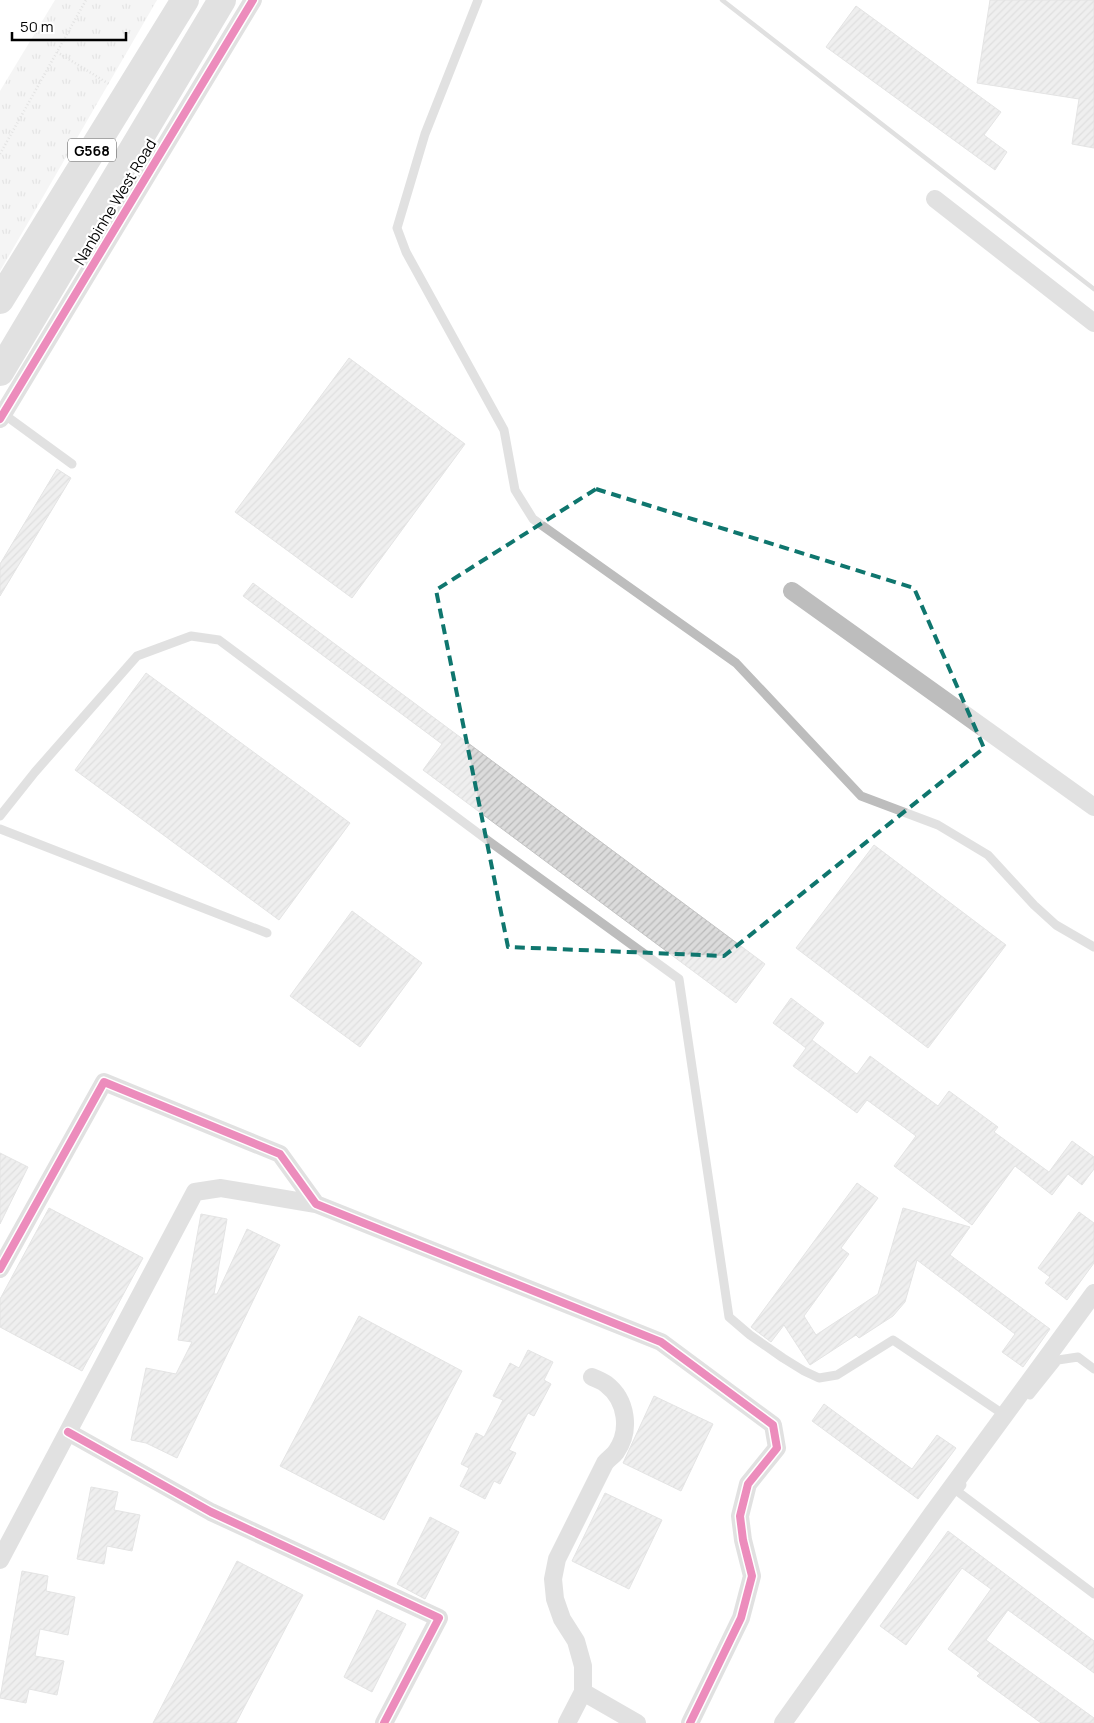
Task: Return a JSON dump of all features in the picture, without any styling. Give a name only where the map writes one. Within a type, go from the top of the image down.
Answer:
[{"type":"highway","name":"G568","points":[[0,300],[185,0]]},
{"type":"highway","name":"Nanbinhe West Road","points":[[0,372],[222,0]]},
{"type":"street","name":"Nanbinhe West Road","points":[[1,414],[253,0]]},
{"type":"street","points":[[935,199],[1094,323]]},
{"type":"street","points":[[792,591],[1094,807]]},
{"type":"street","points":[[0,1269],[104,1082],[280,1154],[316,1204]]},
{"type":"street","points":[[0,1560],[195,1192],[221,1188],[316,1204],[661,1342],[774,1426],[776,1448],[748,1484],[740,1516],[743,1540],[752,1576],[741,1618],[690,1723]]},
{"type":"street","points":[[783,1723],[1007,1418],[1094,1293]]},
{"type":"street","points":[[567,1723],[583,1692],[583,1666],[576,1641],[562,1619],[555,1599],[553,1579],[557,1559],[605,1463],[616,1452],[623,1438],[626,1423],[624,1408],[617,1394],[606,1384],[592,1377]]},
{"type":"street","points":[[68,1432],[211,1512],[439,1618],[384,1723]]},
{"type":"street","points":[[583,1692],[638,1723]]},
{"type":"lane","points":[[478,0],[425,134],[396,228],[406,252],[504,430],[515,490],[533,519],[736,663],[861,796],[938,825],[988,855],[1034,905],[1056,925],[1094,947]]},
{"type":"lane","points":[[1,414],[72,464]]},
{"type":"lane","points":[[0,816],[137,656],[191,636],[219,640],[474,830],[679,979],[729,1317],[750,1335],[783,1358],[819,1378],[837,1375],[893,1340],[1007,1418]]},
{"type":"lane","points":[[0,829],[267,933]]},
{"type":"lane","points":[[1094,1369],[1078,1358],[1058,1360],[1007,1418],[957,1492],[1094,1594]]},
{"type":"path","points":[[0,154],[86,0]]},
{"type":"path","points":[[57,52],[126,95]]},
{"type":"highlighted area","points":[[596,489],[914,588],[984,748],[724,956],[508,947],[436,590]]},
{"type":"green space","points":[[55,0],[157,0],[0,271],[0,91]]},
{"type":"building","points":[[990,0],[1094,0],[1094,148],[1072,144],[1079,99],[977,83]]},
{"type":"building","points":[[856,6],[1001,112],[984,135],[1007,152],[995,170],[826,47]]},
{"type":"building","points":[[349,358],[465,444],[352,598],[235,512]]},
{"type":"building","points":[[57,469],[71,478],[0,596],[0,564]]},
{"type":"building","points":[[253,583],[765,964],[736,1003],[423,770],[442,744],[243,596]]},
{"type":"building","points":[[146,673],[350,823],[279,920],[75,770]]},
{"type":"building","points":[[874,845],[1006,945],[928,1048],[796,948]]},
{"type":"building","points":[[352,911],[422,963],[360,1047],[290,996]]},
{"type":"building","points":[[791,998],[824,1023],[812,1040],[857,1074],[870,1056],[938,1106],[949,1091],[998,1127],[994,1132],[1049,1172],[1072,1141],[1094,1157],[1094,1169],[1082,1185],[1068,1174],[1052,1195],[1015,1166],[972,1225],[894,1166],[916,1136],[867,1100],[857,1113],[793,1066],[806,1048],[773,1023]]},
{"type":"building","points":[[0,1153],[28,1167],[0,1224]]},
{"type":"building","points":[[857,1183],[878,1198],[841,1248],[849,1254],[804,1316],[816,1335],[878,1294],[903,1208],[970,1227],[950,1255],[1050,1329],[1023,1367],[1002,1352],[1015,1334],[917,1260],[905,1302],[893,1316],[859,1338],[856,1335],[810,1365],[784,1325],[771,1342],[751,1327]]},
{"type":"building","points":[[49,1208],[143,1258],[82,1371],[0,1327],[0,1299]]},
{"type":"building","points":[[1079,1212],[1094,1223],[1094,1263],[1067,1300],[1045,1283],[1050,1277],[1038,1268]]},
{"type":"building","points":[[201,1214],[227,1219],[214,1294],[217,1294],[247,1229],[280,1245],[177,1458],[146,1443],[131,1440],[146,1368],[176,1374],[192,1342],[178,1340]]},
{"type":"building","points":[[359,1316],[462,1371],[384,1520],[280,1466]]},
{"type":"building","points":[[528,1350],[553,1362],[544,1380],[551,1384],[534,1416],[528,1413],[509,1450],[516,1453],[500,1484],[494,1481],[485,1499],[460,1486],[469,1468],[461,1464],[476,1433],[484,1437],[503,1400],[493,1396],[510,1363],[519,1368]]},
{"type":"building","points":[[654,1396],[713,1424],[681,1491],[623,1463]]},
{"type":"building","points":[[824,1404],[912,1469],[937,1435],[956,1448],[918,1499],[812,1421]]},
{"type":"building","points":[[91,1487],[118,1492],[114,1510],[140,1515],[132,1551],[107,1546],[104,1564],[77,1559]]},
{"type":"building","points":[[605,1493],[662,1520],[629,1589],[572,1561]]},
{"type":"building","points":[[430,1517],[459,1532],[425,1599],[397,1584]]},
{"type":"building","points":[[948,1531],[1094,1641],[1094,1673],[1008,1610],[986,1640],[1094,1718],[1094,1723],[1041,1723],[977,1676],[980,1673],[948,1649],[991,1589],[962,1568],[906,1645],[880,1626]]},
{"type":"building","points":[[237,1561],[303,1595],[236,1723],[153,1723]]},
{"type":"building","points":[[22,1571],[48,1576],[46,1591],[75,1597],[68,1635],[40,1629],[35,1656],[64,1661],[57,1695],[29,1689],[26,1703],[0,1698]]},
{"type":"building","points":[[377,1610],[406,1624],[372,1692],[344,1677]]},
{"type":"waterway","points":[[722,0],[1094,289]]},
{"type":"cycle path","points":[[0,419],[253,0]]},
{"type":"cycle path","points":[[0,1269],[104,1082],[280,1154],[316,1204],[661,1342],[773,1425],[777,1448],[748,1484],[740,1516],[743,1540],[752,1576],[741,1618],[690,1723]]},
{"type":"cycle path","points":[[68,1432],[211,1512],[439,1618],[384,1723]]}]
